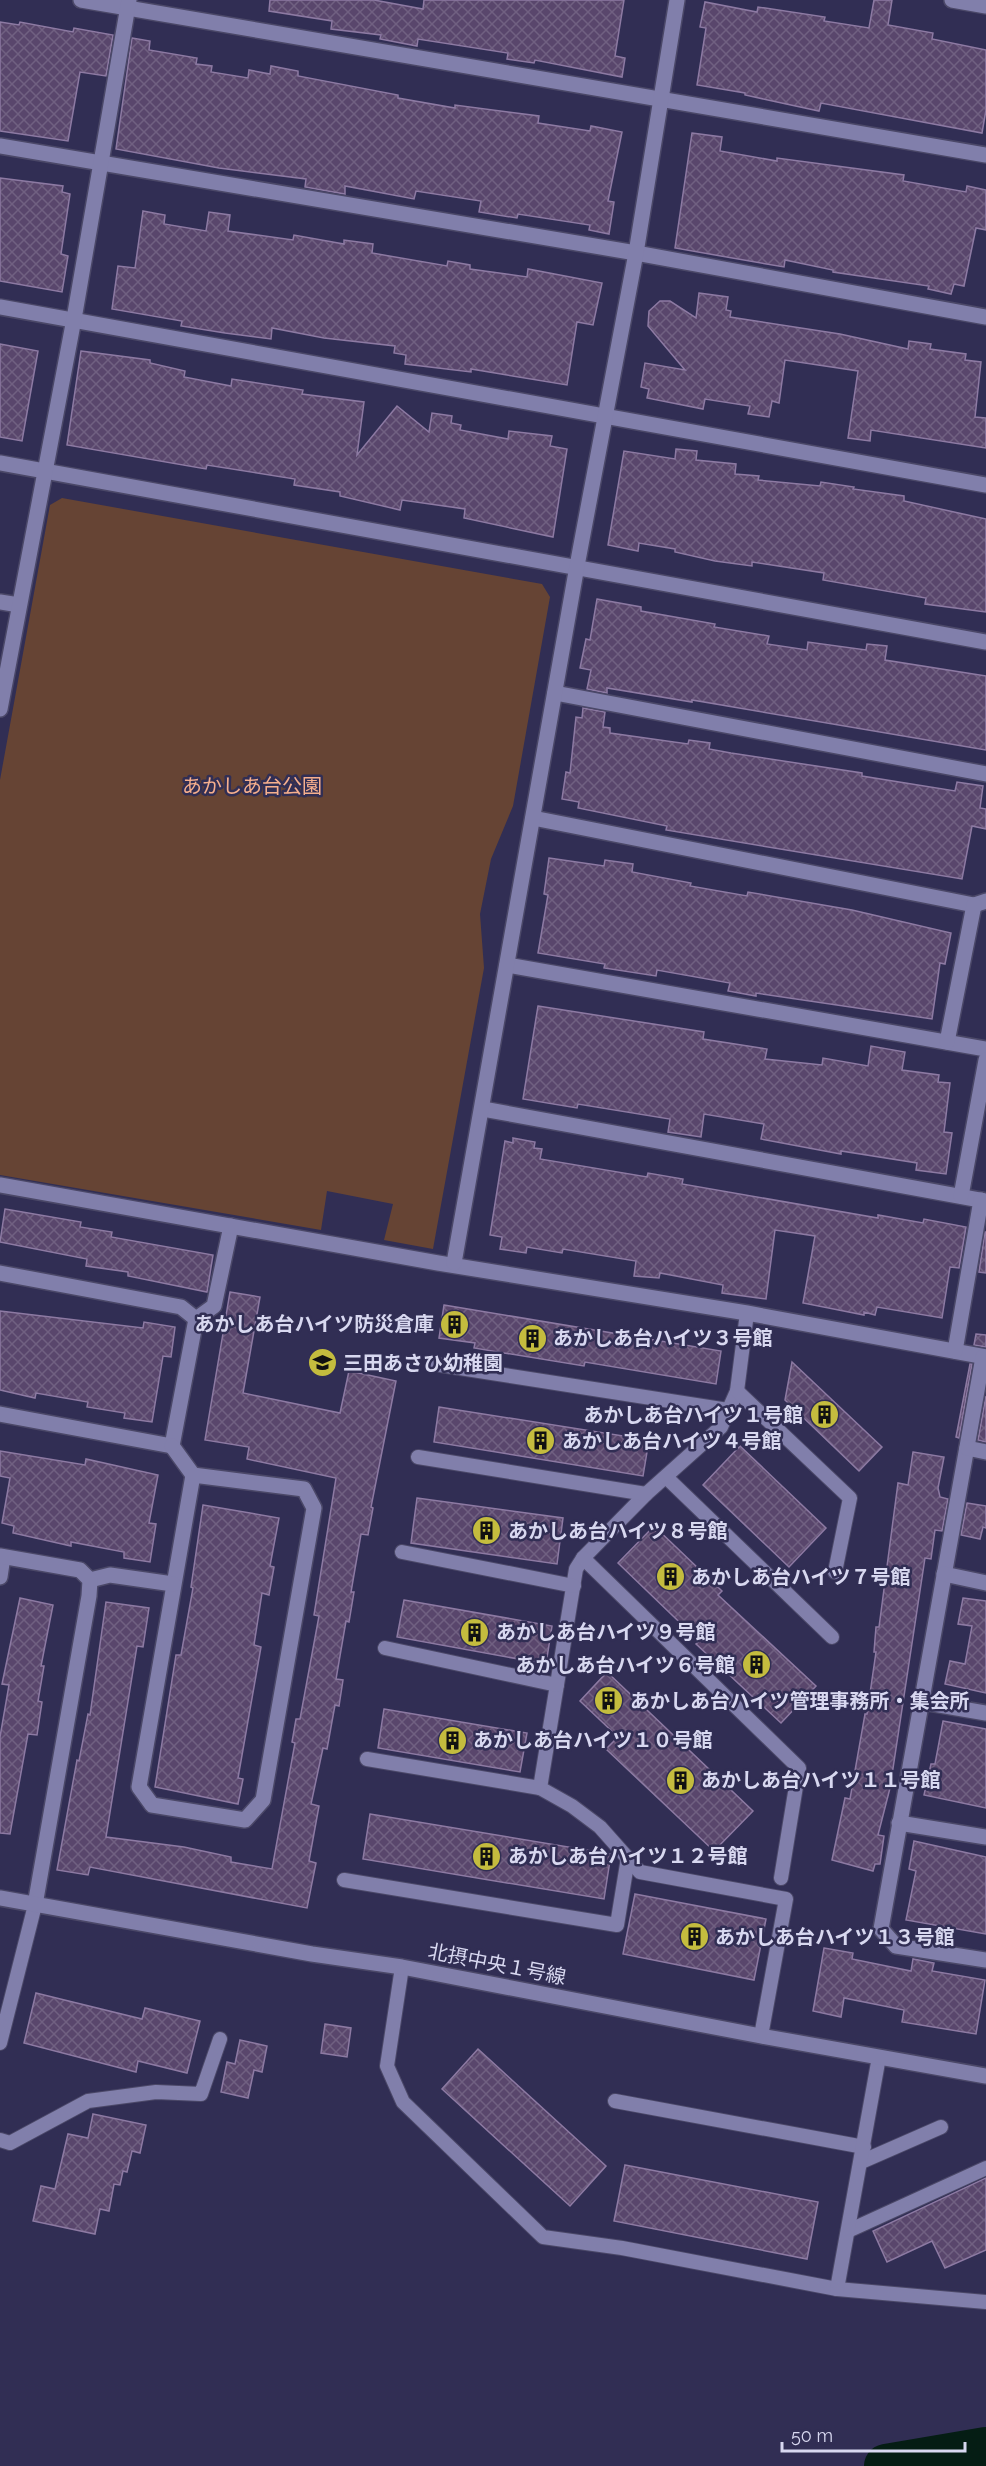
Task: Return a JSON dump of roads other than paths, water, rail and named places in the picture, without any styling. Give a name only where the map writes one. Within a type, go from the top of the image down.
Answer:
[{"type":"street","points":[[81,0],[129,4],[660,100],[986,154]]},
{"type":"street","points":[[454,1263],[577,566],[636,253],[676,0]]},
{"type":"street","points":[[952,0],[986,6]]},
{"type":"street","points":[[0,709],[74,319],[129,4]]},
{"type":"street","points":[[0,146],[636,253],[986,317]]},
{"type":"street","points":[[0,307],[986,485]]},
{"type":"street","points":[[0,463],[986,642]]},
{"type":"street","points":[[0,602],[19,605]]},
{"type":"street","points":[[555,693],[986,774]]},
{"type":"street","points":[[533,818],[980,903],[947,1042]]},
{"type":"street","points":[[507,965],[986,1049]]},
{"type":"street","points":[[962,1196],[986,1059]]},
{"type":"street","points":[[483,1108],[983,1200],[955,1352]]},
{"type":"street","points":[[0,1185],[438,1263],[454,1263],[747,1313],[985,1357],[944,1574],[882,1929],[896,1946],[986,1960]]},
{"type":"street","points":[[172,1446],[196,1319],[214,1306],[231,1226]]},
{"type":"street","points":[[0,1274],[181,1307],[196,1319]]},
{"type":"street","points":[[0,1414],[172,1446],[193,1475],[139,1787],[152,1805],[245,1820],[263,1800],[314,1508],[304,1489],[193,1475]]},
{"type":"street","points":[[967,1448],[986,1452]]},
{"type":"street","points":[[0,1577],[2,1556],[80,1570],[90,1580],[34,1905]]},
{"type":"street","points":[[944,1574],[986,1583]]},
{"type":"street","points":[[90,1580],[110,1575],[173,1584]]},
{"type":"street","points":[[922,1702],[986,1713]]},
{"type":"street","points":[[900,1823],[986,1838]]},
{"type":"street","name":"北摂中央１号線","points":[[0,1899],[312,1954],[402,1967],[761,2036],[986,2076]]},
{"type":"lane","points":[[540,1788],[576,1569],[646,1494],[721,1427],[737,1391],[747,1313]]},
{"type":"lane","points":[[434,1364],[728,1410]]},
{"type":"lane","points":[[737,1391],[850,1498],[835,1572]]},
{"type":"lane","points":[[418,1457],[646,1494]]},
{"type":"lane","points":[[666,1477],[832,1637]]},
{"type":"lane","points":[[402,1551],[574,1586]]},
{"type":"lane","points":[[584,1558],[799,1768],[781,1878]]},
{"type":"lane","points":[[385,1648],[557,1684]]},
{"type":"lane","points":[[368,1759],[540,1788],[572,1806],[600,1827],[640,1872],[786,1899],[761,2036]]},
{"type":"lane","points":[[344,1880],[617,1925],[628,1858]]},
{"type":"lane","points":[[0,2043],[34,1905]]},
{"type":"lane","points":[[402,1967],[387,2066],[403,2102],[543,2237],[622,2248],[837,2289],[986,2302]]},
{"type":"lane","points":[[0,2140],[10,2143],[88,2101],[156,2092],[201,2094],[220,2039]]},
{"type":"lane","points":[[837,2289],[879,2057]]},
{"type":"lane","points":[[615,2101],[864,2147]]},
{"type":"lane","points":[[861,2162],[941,2127]]},
{"type":"lane","points":[[848,2230],[986,2168]]},
{"type":"waterway","points":[[886,2466],[986,2449]]},
{"type":"place","name":"あかしあ台ハイツ防災倉庫","points":[[455,1324]]},
{"type":"place","name":"あかしあ台ハイツ３号館","points":[[532,1338]]},
{"type":"place","name":"三田あさひ幼稚園","points":[[322,1363]]},
{"type":"place","name":"あかしあ台ハイツ１号館","points":[[824,1415]]},
{"type":"place","name":"あかしあ台ハイツ４号館","points":[[541,1441]]},
{"type":"place","name":"あかしあ台ハイツ８号館","points":[[487,1531]]},
{"type":"place","name":"あかしあ台ハイツ７号館","points":[[670,1577]]},
{"type":"place","name":"あかしあ台ハイツ９号館","points":[[475,1632]]},
{"type":"place","name":"あかしあ台ハイツ６号館","points":[[756,1665]]},
{"type":"place","name":"あかしあ台ハイツ管理事務所・集会所","points":[[609,1701]]},
{"type":"place","name":"あかしあ台ハイツ１０号館","points":[[452,1740]]},
{"type":"place","name":"あかしあ台ハイツ１１号館","points":[[680,1780]]},
{"type":"place","name":"あかしあ台ハイツ１２号館","points":[[487,1856]]},
{"type":"place","name":"あかしあ台ハイツ１３号館","points":[[694,1937]]},
{"type":"park label","name":"あかしあ台公園","points":[[252,786]]}]
